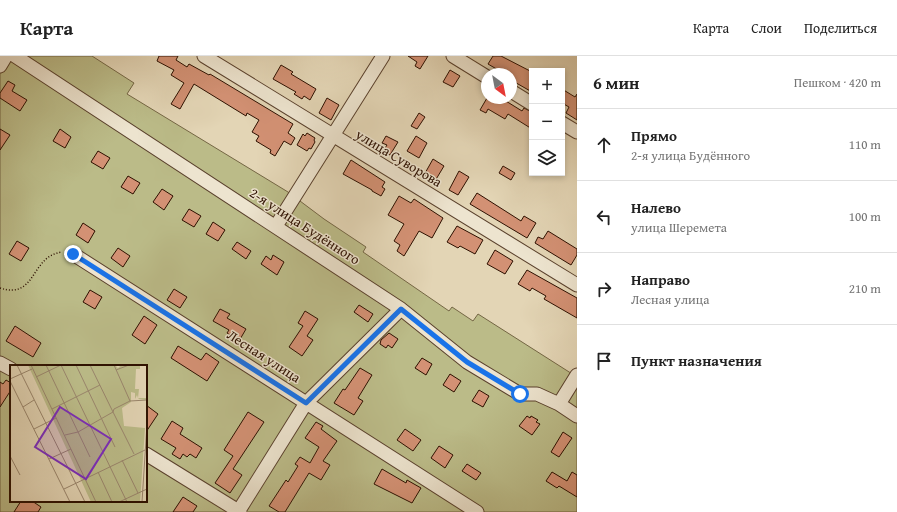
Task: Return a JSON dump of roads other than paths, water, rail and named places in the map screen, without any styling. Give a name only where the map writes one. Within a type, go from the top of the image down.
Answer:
[{"type":"street","points":[[0,66],[6,56]]},
{"type":"street","name":"2-я улица Будённого","points":[[15,56],[401,309],[467,362],[520,394],[537,394],[559,404],[577,416]]},
{"type":"street","name":"улица Суворова","points":[[204,56],[577,285]]},
{"type":"street","points":[[276,226],[383,56]]},
{"type":"street","points":[[454,56],[481,73]]},
{"type":"street","points":[[517,95],[529,102]]},
{"type":"street","points":[[565,125],[577,132]]},
{"type":"street","name":"Лесная улица","points":[[73,254],[477,512]]},
{"type":"street","points":[[147,455],[239,512],[306,403],[401,309]]},
{"type":"street","points":[[0,362],[10,368]]},
{"type":"street","points":[[559,404],[577,375]]}]
